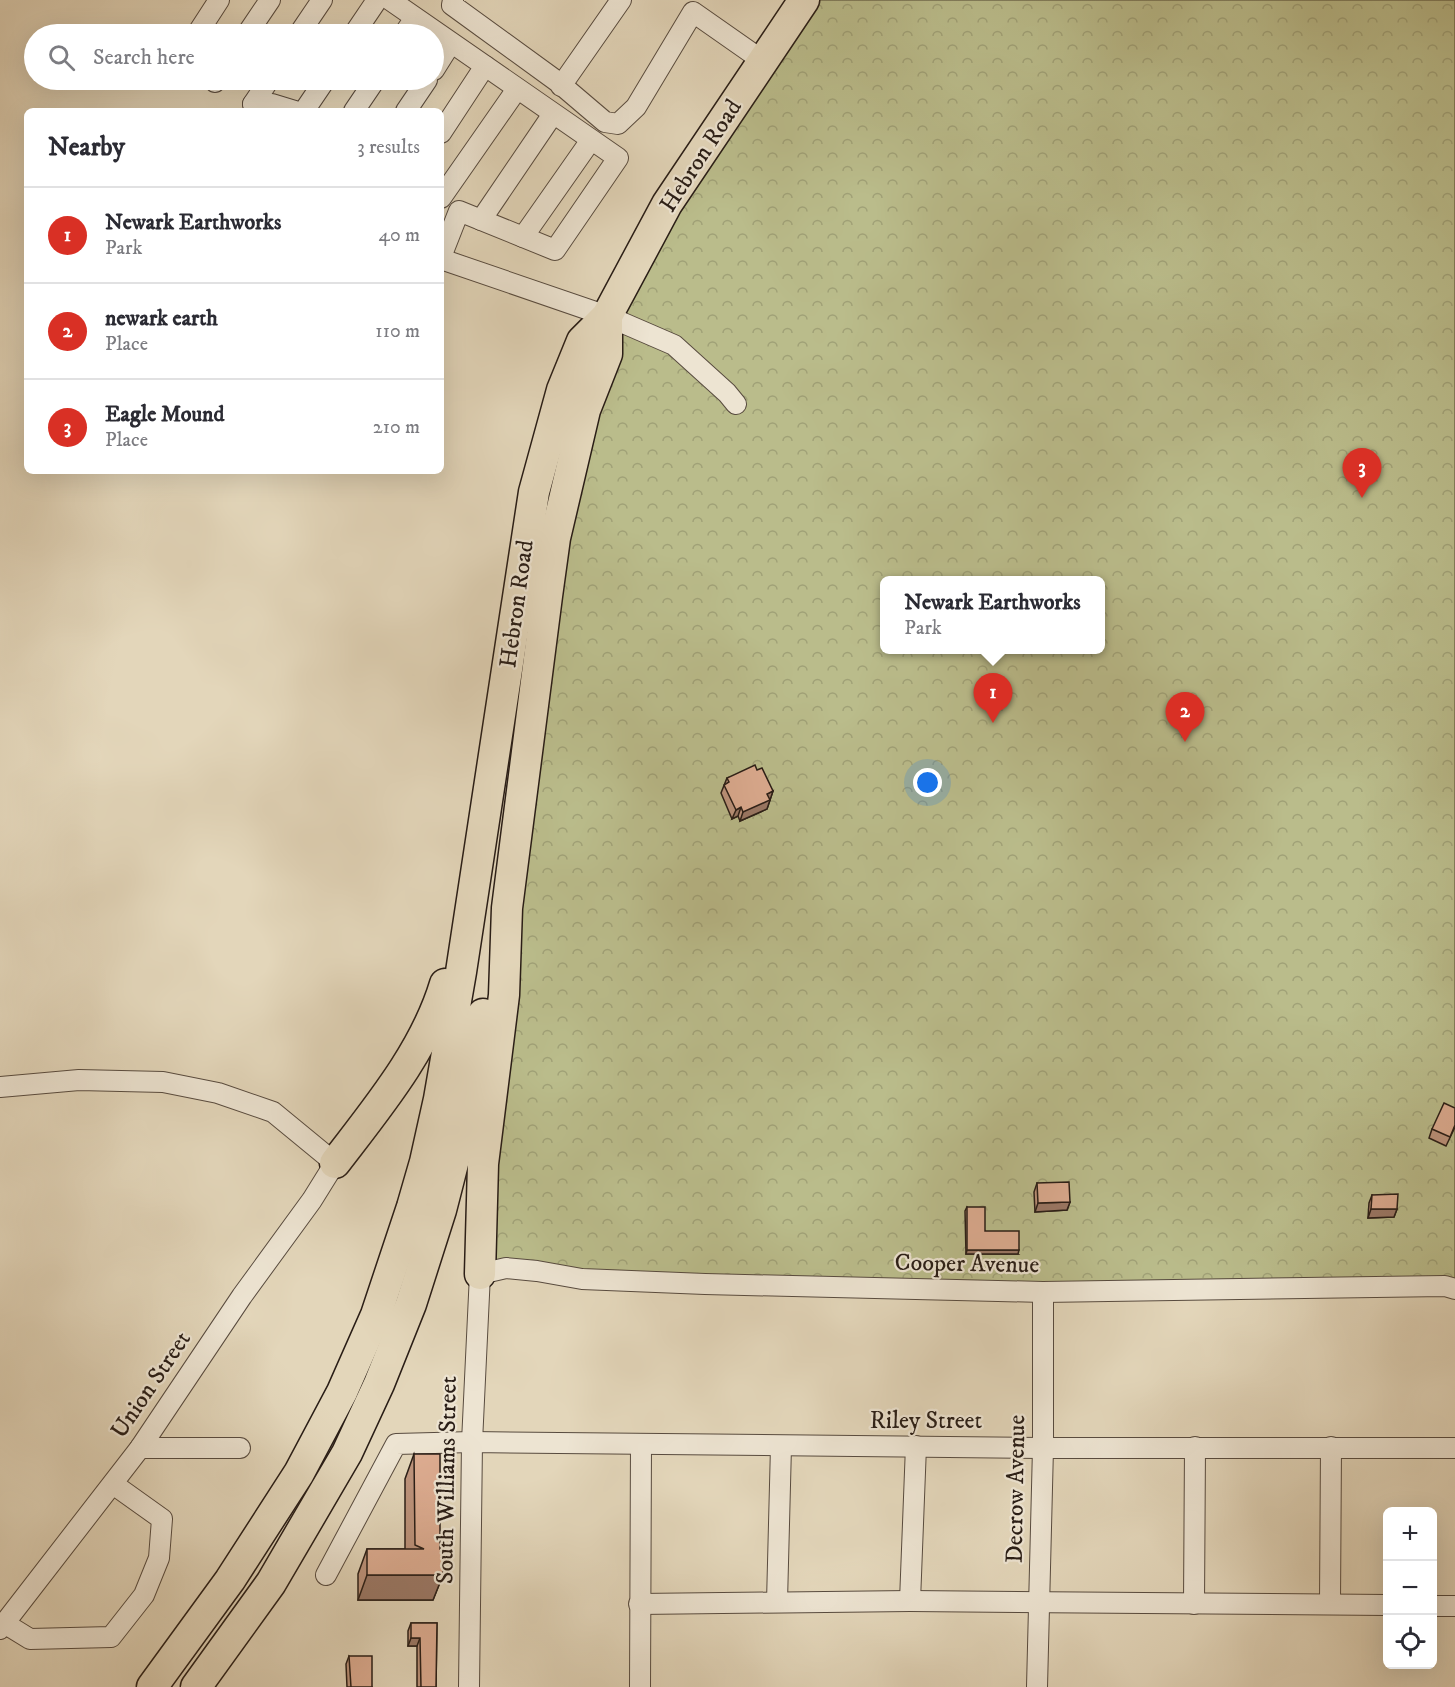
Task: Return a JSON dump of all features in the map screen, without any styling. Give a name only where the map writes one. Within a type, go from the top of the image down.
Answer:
[{"type":"highway","name":"Hebron Road","points":[[470,907],[534,492],[562,390],[582,341],[607,316],[667,204],[804,0]]},
{"type":"highway","name":"Hebron Road","points":[[507,908],[555,538],[585,410],[607,354],[607,316]]},
{"type":"highway","points":[[335,1163],[373,1114],[419,1044],[438,1008],[459,933],[470,907]]},
{"type":"highway","points":[[152,1687],[230,1580],[299,1473],[342,1392],[376,1315],[425,1162],[439,1099],[470,907]]},
{"type":"highway","points":[[480,1275],[483,1164],[504,995],[507,908]]},
{"type":"highway","points":[[196,1687],[271,1583],[347,1453],[379,1384],[411,1304],[441,1210],[460,1136],[507,908]]},
{"type":"street","points":[[203,24],[219,0]]},
{"type":"street","points":[[254,24],[270,0]]},
{"type":"street","points":[[306,24],[322,0]]},
{"type":"street","points":[[361,24],[377,0]]},
{"type":"street","points":[[390,0],[424,24]]},
{"type":"street","points":[[453,0],[452,5],[561,86],[605,122],[618,124],[636,107],[686,6],[763,61]]},
{"type":"street","points":[[561,86],[621,0]]},
{"type":"street","points":[[411,24],[415,18]]},
{"type":"street","points":[[444,38],[618,158],[555,250],[450,207],[444,241]]},
{"type":"street","points":[[444,54],[451,43]]},
{"type":"street","points":[[444,128],[485,66]]},
{"type":"street","points":[[444,194],[517,89]]},
{"type":"street","points":[[262,90],[253,104],[272,104],[285,108]]},
{"type":"street","points":[[306,108],[318,90]]},
{"type":"street","points":[[356,108],[368,90]]},
{"type":"street","points":[[408,108],[420,90]]},
{"type":"street","points":[[481,220],[553,114]]},
{"type":"street","points":[[523,237],[591,140]]},
{"type":"street","points":[[444,259],[607,316],[674,345],[736,404]]},
{"type":"street","points":[[0,1087],[80,1080],[153,1081],[218,1093],[273,1112],[335,1163]]},
{"type":"street","name":"Union Street","points":[[2,1626],[140,1448],[242,1296],[312,1200],[335,1163]]},
{"type":"street","name":"Cooper Avenue","points":[[480,1275],[506,1268],[582,1279],[1043,1292],[1445,1286],[1455,1289]]},
{"type":"street","name":"South Williams Street","points":[[469,1687],[472,1442],[480,1275]]},
{"type":"street","name":"Decrow Avenue","points":[[1037,1687],[1043,1448],[1043,1292]]},
{"type":"street","name":"Riley Street","points":[[326,1575],[396,1444],[472,1442],[1043,1448],[1455,1448]]},
{"type":"street","points":[[639,1687],[641,1444]]},
{"type":"street","points":[[777,1602],[781,1446]]},
{"type":"street","points":[[910,1601],[916,1446]]},
{"type":"street","points":[[1194,1604],[1195,1447]]},
{"type":"street","points":[[1330,1603],[1331,1447]]},
{"type":"street","points":[[140,1448],[240,1449]]},
{"type":"street","points":[[2,1626],[30,1639],[111,1637],[144,1595],[159,1558],[162,1519],[112,1484]]},
{"type":"street","points":[[639,1604],[1039,1601],[1383,1605]]},
{"type":"street","points":[[1437,1606],[1455,1606]]},
{"type":"green space","points":[[804,0],[1455,0],[1455,1289],[1043,1292],[480,1274],[507,908],[607,316]]},
{"type":"building","points":[[755,765],[757,770],[762,768],[773,791],[767,794],[770,800],[743,812],[741,807],[736,810],[724,785],[729,782],[727,778]]},
{"type":"building","points":[[1444,1103],[1455,1108],[1455,1125],[1450,1137],[1432,1129]]},
{"type":"building","points":[[1069,1182],[1070,1202],[1038,1203],[1037,1183]]},
{"type":"building","points":[[1398,1194],[1397,1209],[1371,1209],[1372,1195]]},
{"type":"building","points":[[967,1207],[985,1207],[985,1231],[1019,1231],[1019,1250],[967,1250]]},
{"type":"building","points":[[414,1454],[440,1454],[440,1549],[443,1549],[443,1575],[367,1575],[367,1549],[424,1549],[415,1545]]},
{"type":"building","points":[[411,1623],[437,1623],[436,1687],[421,1687],[420,1638],[411,1638]]},
{"type":"building","points":[[349,1656],[372,1656],[372,1687],[351,1687]]},
{"type":"place","name":"Eagle Mound","points":[[1362,498]]},
{"type":"place","name":"Newark Earthworks","points":[[993,723]]},
{"type":"place","name":"newark earth","points":[[1185,742]]}]
